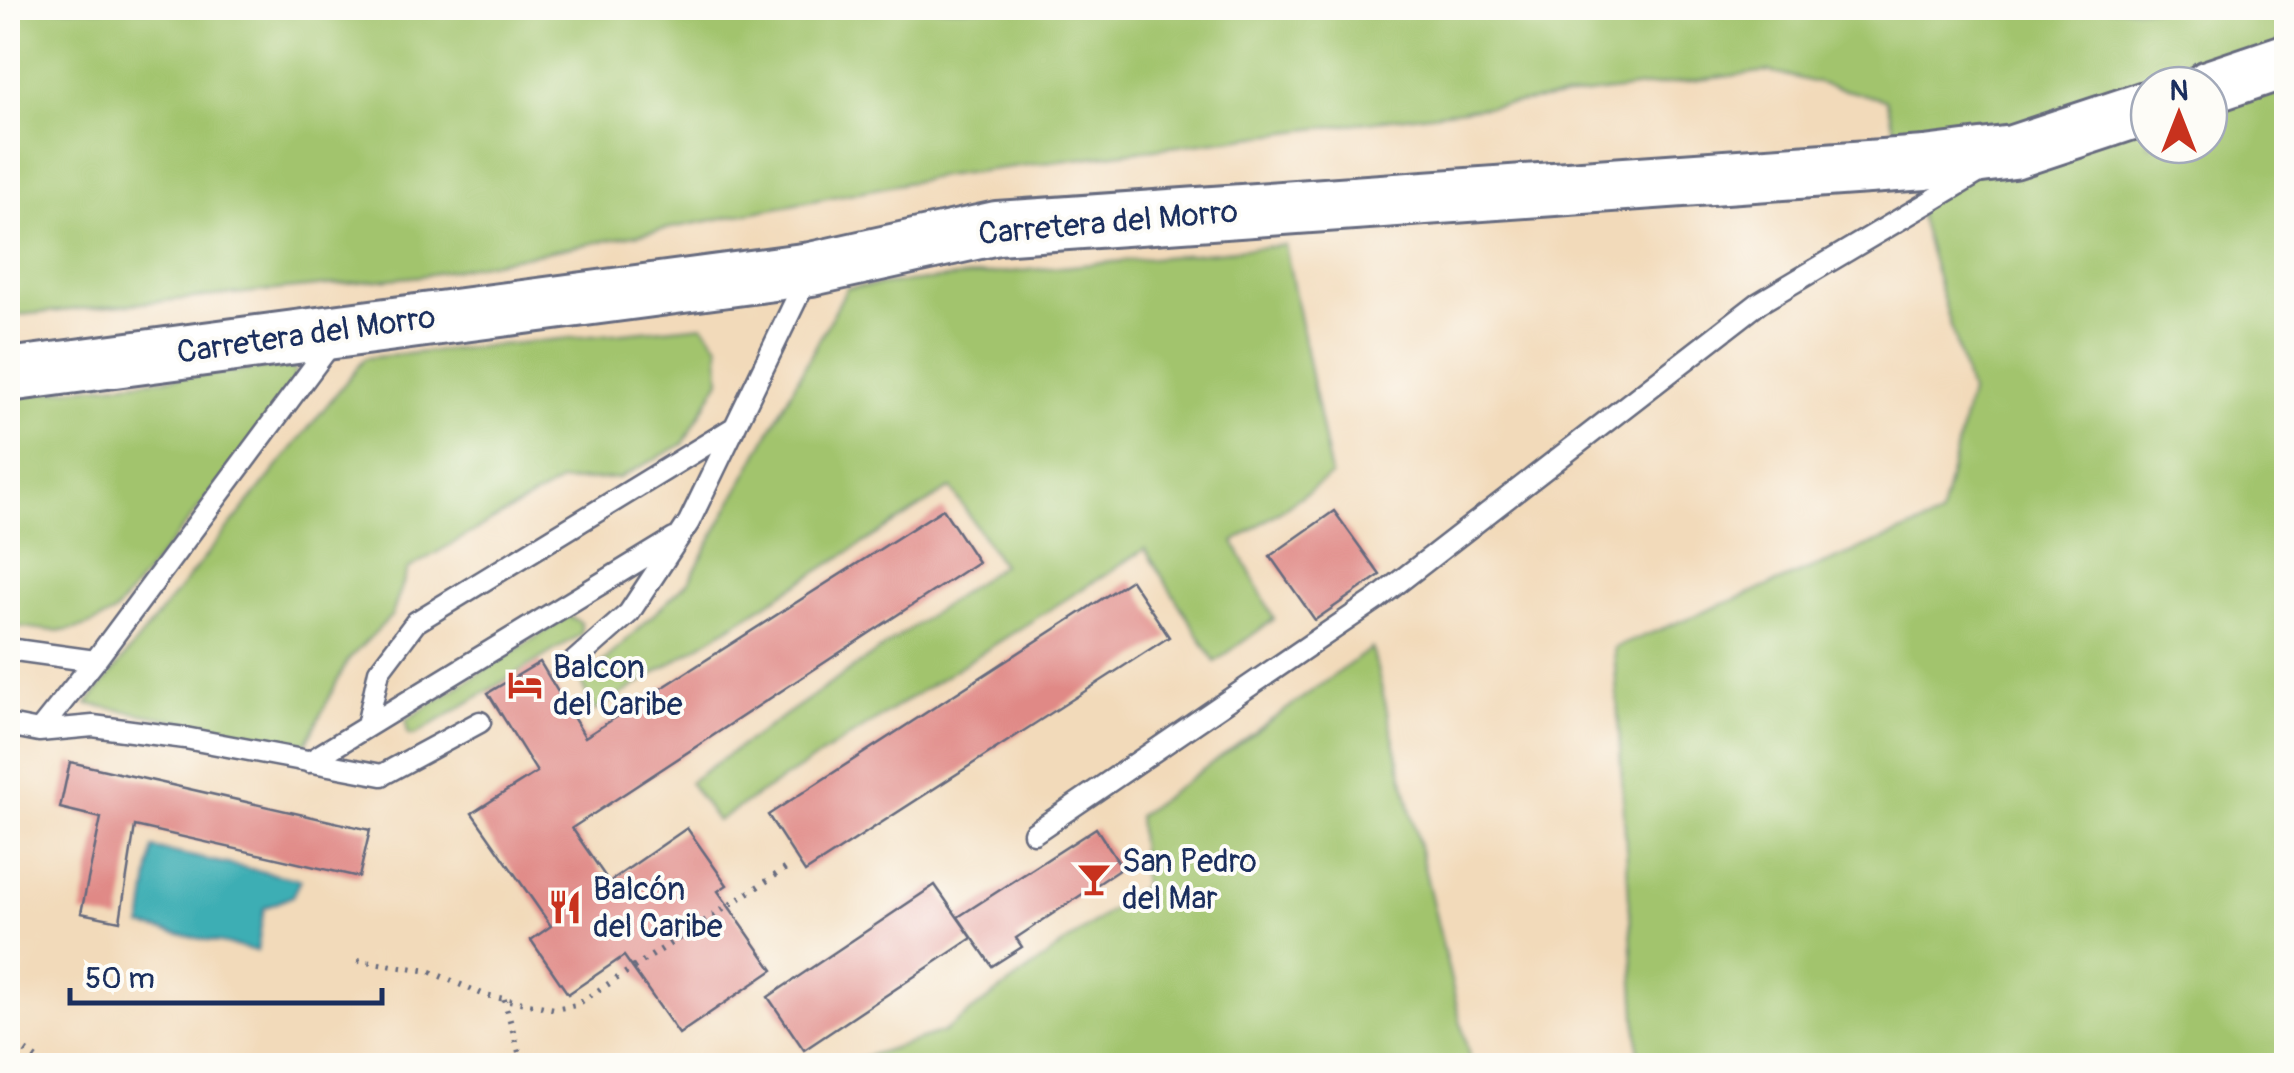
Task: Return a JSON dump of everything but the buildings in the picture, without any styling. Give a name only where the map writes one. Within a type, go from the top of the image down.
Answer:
[{"type":"main road","points":[[2229,79],[2286,60]]},
{"type":"main road","name":"Carretera del Morro","points":[[8,375],[811,269],[997,228],[1924,163],[2012,152],[2129,113]]},
{"type":"lane","points":[[1034,833],[1377,599],[1759,302],[2012,152]]},
{"type":"lane","points":[[569,666],[629,613],[681,535],[811,269]]},
{"type":"lane","points":[[39,730],[95,661],[342,329]]},
{"type":"lane","points":[[367,726],[379,670],[416,622],[735,427]]},
{"type":"lane","points":[[309,762],[681,535]]},
{"type":"lane","points":[[8,649],[95,661]]},
{"type":"lane","points":[[8,726],[39,730],[93,726],[185,738],[382,775],[480,722]]},
{"type":"path","points":[[358,961],[428,971],[504,999],[554,1009],[576,1005],[788,867]]},
{"type":"path","points":[[504,999],[522,1063],[527,1066]]},
{"type":"path","points":[[8,1039],[47,1066]]},
{"type":"green space","points":[[8,8],[2286,8],[2286,1065],[1639,1065],[1614,648],[1940,517],[1970,393],[1886,100],[1769,71],[942,176],[421,276],[8,316]]},
{"type":"green space","points":[[1285,245],[1331,476],[1234,542],[1274,619],[1215,662],[1145,549],[717,821],[689,782],[1002,565],[951,488],[595,711],[581,683],[689,581],[847,288]]},
{"type":"green space","points":[[703,325],[719,346],[720,380],[683,444],[619,478],[560,482],[408,569],[392,615],[348,660],[306,744],[87,704],[365,358]]},
{"type":"green space","points":[[294,367],[295,380],[285,402],[114,613],[74,629],[8,625],[8,396]]},
{"type":"green space","points":[[569,616],[581,623],[581,634],[415,735],[408,734],[406,720]]},
{"type":"green space","points":[[1372,648],[1471,1065],[839,1065],[943,1032],[1143,887],[1138,816]]},
{"type":"water","points":[[153,848],[301,880],[293,896],[264,908],[257,951],[142,926]]},
{"type":"place","name":"Balcon del Caribe","points":[[525,685]]},
{"type":"place","name":"San Pedro del Mar","points":[[1094,879]]},
{"type":"place","name":"Balcón del Caribe","points":[[565,907]]}]
